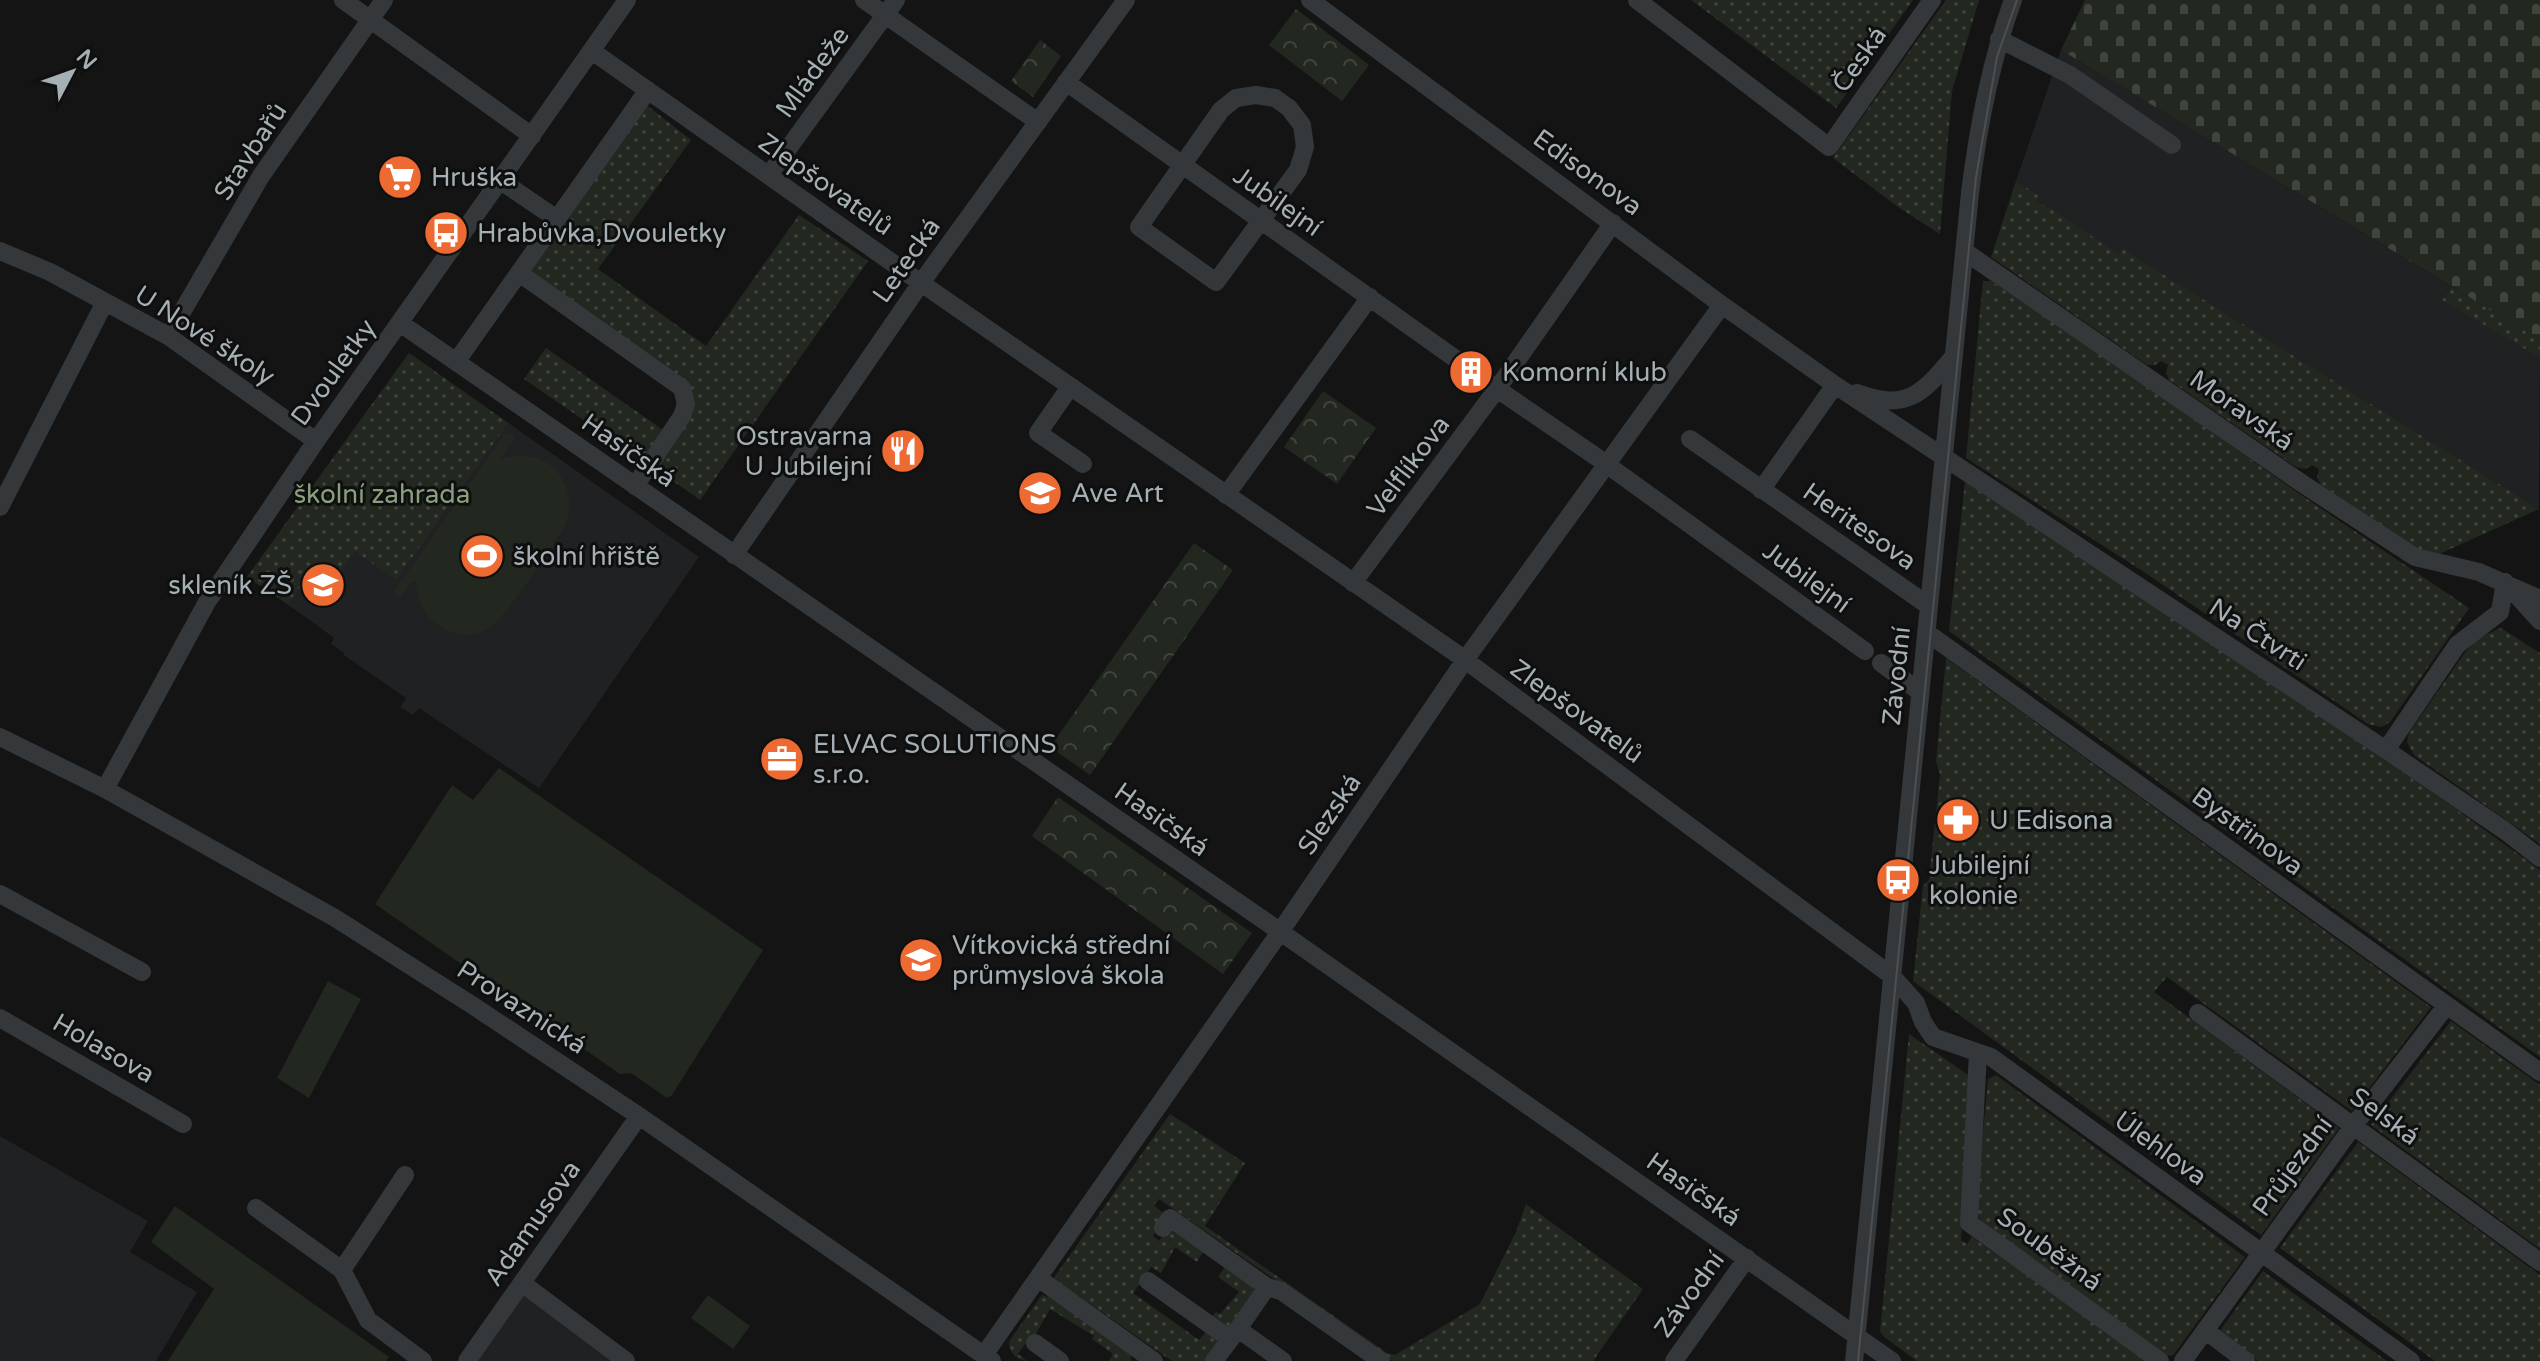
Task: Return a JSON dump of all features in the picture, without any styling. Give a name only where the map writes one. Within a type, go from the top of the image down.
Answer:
[{"type":"street","points":[[343,0],[532,136]]},
{"type":"street","name":"Stavbařů","points":[[168,336],[261,176],[384,0]]},
{"type":"street","name":"Dvouletky","points":[[105,789],[207,602],[316,441],[627,0]]},
{"type":"street","points":[[864,0],[891,8],[1038,122]]},
{"type":"street","name":"Letecká","points":[[734,555],[921,283],[1126,0]]},
{"type":"street","name":"Edisonova","points":[[1310,0],[1722,305],[1943,458]]},
{"type":"street","name":"Česká","points":[[1637,0],[1829,147],[1932,0]]},
{"type":"street","name":"Závodní","points":[[1854,1361],[1964,251],[1986,89],[2013,0]]},
{"type":"street","name":"Mládeže","points":[[769,175],[891,8]]},
{"type":"street","points":[[1999,39],[2070,75],[2172,145]]},
{"type":"street","name":"Zlepšovatelů","points":[[592,51],[1465,660],[1892,976]]},
{"type":"street","name":"Jubilejní","points":[[1066,82],[1460,362]]},
{"type":"street","points":[[456,362],[648,90]]},
{"type":"street","points":[[1256,95],[1275,98],[1302,125],[1305,147],[1298,170],[1216,282],[1139,227],[1182,164],[1221,110],[1236,98],[1256,95]]},
{"type":"street","points":[[501,181],[557,219]]},
{"type":"street","name":"Velflíkova","points":[[1353,583],[1491,385],[1613,223]]},
{"type":"street","name":"U Nové školy","points":[[0,251],[50,272],[168,336],[316,441]]},
{"type":"street","name":"Moravská","points":[[1964,251],[2415,557],[2479,572],[2540,599]]},
{"type":"street","points":[[519,273],[682,388],[686,404],[682,416],[635,486]]},
{"type":"street","points":[[1226,495],[1370,297]]},
{"type":"street","name":"U Nové školy","points":[[2,503],[105,302]]},
{"type":"street","name":"Slezská","points":[[988,1358],[1038,1278],[1280,932],[1465,660],[1722,305]]},
{"type":"street","name":"Hasičská","points":[[400,323],[1280,932],[1892,1361]]},
{"type":"street","name":"Edisonova","points":[[1835,385],[1873,399],[1911,400],[1933,382],[1954,356]]},
{"type":"street","name":"Jubilejní","points":[[1491,385],[1865,651]]},
{"type":"street","name":"Heritesova","points":[[1761,490],[1835,385]]},
{"type":"street","points":[[1070,387],[1038,433],[1083,464]]},
{"type":"street","name":"Heritesova","points":[[1690,439],[1929,606]]},
{"type":"street","name":"Na Čtvrti","points":[[1943,458],[2386,750],[2540,858]]},
{"type":"street","points":[[2505,582],[2540,621]]},
{"type":"street","points":[[2386,750],[2457,645],[2500,612],[2505,582]]},
{"type":"street","name":"Bystřinova","points":[[1926,632],[2540,1072]]},
{"type":"street","points":[[1881,663],[1920,692]]},
{"type":"street","name":"Provaznická","points":[[0,737],[105,789],[335,918],[639,1116],[988,1358]]},
{"type":"street","points":[[0,894],[142,972]]},
{"type":"street","name":"Úlehlova","points":[[1892,976],[1916,1003],[1933,1037],[1991,1057],[2411,1361]]},
{"type":"street","name":"Průjezdní","points":[[2183,1361],[2354,1125],[2447,1005]]},
{"type":"street","name":"Selská","points":[[2198,1013],[2540,1262]]},
{"type":"street","name":"Holasova","points":[[0,1018],[183,1124]]},
{"type":"street","name":"Souběžná","points":[[1978,1053],[1969,1223],[2160,1361]]},
{"type":"street","name":"Adamusova","points":[[467,1361],[639,1116]]},
{"type":"street","points":[[342,1270],[405,1175]]},
{"type":"street","points":[[256,1208],[342,1270],[368,1320],[423,1361]]},
{"type":"street","points":[[1163,1228],[1170,1218],[1267,1287],[1281,1291],[1381,1361]]},
{"type":"street","name":"Závodní","points":[[1674,1361],[1747,1258]]},
{"type":"street","points":[[1038,1278],[1146,1359]]},
{"type":"street","points":[[1148,1281],[1283,1361]]},
{"type":"street","points":[[522,1283],[626,1361]]},
{"type":"street","points":[[1214,1361],[1267,1287]]},
{"type":"street","points":[[2206,1331],[2246,1361]]},
{"type":"street","points":[[1035,1343],[1060,1361]]},
{"type":"shaded area","points":[[2061,50],[2452,287],[2443,300],[2540,358],[2539,509],[2123,249],[2119,255],[2052,209],[2036,202],[2038,195],[2016,181]]},
{"type":"shaded area","points":[[409,353],[699,557],[539,788],[419,708],[413,715],[400,707],[406,698],[344,655],[331,644],[334,638],[247,577]]},
{"type":"shaded area","points":[[0,1136],[148,1221],[130,1252],[197,1292],[156,1361],[0,1361]]},
{"type":"shaded area","points":[[522,1283],[626,1361],[467,1361]]},
{"type":"green space","points":[[1691,0],[1913,0],[1836,108]]},
{"type":"green space","points":[[1946,0],[1979,0],[1952,91],[1940,234],[1833,158]]},
{"type":"green space","points":[[2085,0],[2540,0],[2540,340],[2061,50]]},
{"type":"green space","points":[[1296,9],[1369,65],[1342,101],[1269,45]]},
{"type":"green space","points":[[1040,40],[1061,56],[1033,97],[1011,81]]},
{"type":"green space","points":[[644,103],[691,140],[598,269],[706,346],[799,215],[868,261],[700,500],[653,467],[692,408],[526,271]]},
{"type":"green space","points":[[2016,181],[2038,195],[2037,202],[2118,254],[2123,249],[2539,509],[2428,559],[2320,484],[2317,477],[2319,469],[2312,465],[2305,469],[2296,467],[2169,380],[2166,373],[2168,365],[2161,361],[2147,365],[1991,257]]},
{"type":"green space","points":[[1983,281],[1991,281],[2085,343],[2301,495],[2469,608],[2390,722],[2381,727],[2368,724],[2141,570],[1966,458]]},
{"type":"green space","points":[[2452,287],[2540,340],[2540,358],[2442,300]]},
{"type":"green space","points":[[546,348],[663,430],[643,461],[524,379]]},
{"type":"green space","name":"školní zahrada","points":[[409,353],[508,423],[396,580],[355,551],[336,577],[326,571],[310,594],[300,587],[288,604],[247,577]]},
{"type":"green space","points":[[1323,391],[1376,428],[1337,484],[1284,447]]},
{"type":"green space","name":"školní hřiště","points":[[506,432],[515,437],[500,459],[525,456],[549,464],[565,484],[569,508],[567,520],[502,616],[482,631],[457,634],[436,624],[427,614],[420,602],[416,581],[412,581],[400,598],[393,593]]},
{"type":"green space","points":[[1965,481],[2159,607],[2449,804],[2540,870],[2540,1057],[1949,631]]},
{"type":"green space","points":[[1194,543],[1233,570],[1090,775],[1050,747]]},
{"type":"green space","points":[[2501,628],[2540,653],[2540,844],[2414,755],[2407,742],[2409,733],[2466,651],[2478,638]]},
{"type":"green space","points":[[1946,658],[2431,1007],[2352,1111],[2167,977],[2154,992],[2339,1128],[2261,1235],[1913,981],[1923,886],[1929,880],[1940,774],[1936,761]]},
{"type":"green space","points":[[499,768],[763,950],[672,1095],[667,1098],[631,1073],[620,1074],[375,904],[452,785],[473,800]]},
{"type":"green space","points":[[1058,797],[1252,933],[1223,974],[1032,836]]},
{"type":"green space","points":[[328,981],[361,999],[309,1098],[277,1078]]},
{"type":"green space","points":[[2451,1021],[2540,1085],[2540,1249],[2371,1125]]},
{"type":"green space","points":[[1909,1034],[1971,1077],[1961,1240],[1967,1244],[1972,1237],[2148,1361],[1917,1361],[1883,1336],[1880,1331]]},
{"type":"green space","points":[[1996,1075],[2245,1257],[2174,1354],[2161,1354],[1982,1225],[1976,1207],[1988,1079]]},
{"type":"green space","points":[[1170,1114],[1245,1163],[1205,1226],[1387,1353],[1395,1355],[1480,1304],[1516,1232],[1526,1204],[1643,1289],[1593,1361],[1392,1361],[1159,1199],[1154,1205],[1164,1218],[1153,1236],[1159,1241],[1165,1232],[1171,1230],[1203,1252],[1197,1262],[1175,1247],[1161,1273],[1151,1267],[1133,1293],[1199,1340],[1207,1331],[1219,1341],[1210,1361],[1172,1361],[1079,1296],[1067,1294],[1053,1279]]},
{"type":"green space","points":[[2358,1142],[2540,1275],[2540,1361],[2435,1361],[2280,1248]]},
{"type":"green space","points":[[175,1206],[389,1357],[386,1361],[168,1361],[214,1289],[151,1242]]},
{"type":"green space","points":[[1225,1267],[1255,1289],[1229,1328],[1212,1317],[1216,1312],[1220,1314],[1239,1292],[1218,1277]]},
{"type":"green space","points":[[2263,1271],[2387,1361],[2258,1361],[2219,1332]]},
{"type":"green space","points":[[708,1295],[750,1326],[733,1349],[691,1318]]},
{"type":"green space","points":[[1042,1295],[1052,1298],[1130,1352],[1131,1361],[1109,1361],[1113,1354],[1092,1339],[1094,1336],[1050,1309],[1034,1337],[1031,1336],[1018,1354],[1027,1361],[1016,1357],[1011,1351],[1010,1340]]},
{"type":"tunnel","points":[[1460,362],[1484,380]]},
{"type":"tram line","points":[[1858,1361],[1976,177],[1997,57],[2017,0]]},
{"type":"place","name":"Hruška","points":[[400,177]]},
{"type":"place","name":"Hrabůvka,Dvouletky","points":[[446,233]]},
{"type":"place","name":"Komorní klub","points":[[1471,372]]},
{"type":"place","name":"Ostravarna U Jubilejní","points":[[903,451]]},
{"type":"place","name":"Ave Art","points":[[1040,493]]},
{"type":"place","name":"školní hřiště","points":[[482,556]]},
{"type":"place","name":"skleník ZŠ","points":[[323,585]]},
{"type":"place","name":"ELVAC SOLUTIONS s.r.o.","points":[[782,759]]},
{"type":"place","name":"U Edisona","points":[[1958,820]]},
{"type":"place","name":"Jubilejní kolonie","points":[[1898,880]]},
{"type":"place","name":"Vítkovická střední průmyslová škola","points":[[921,960]]}]
